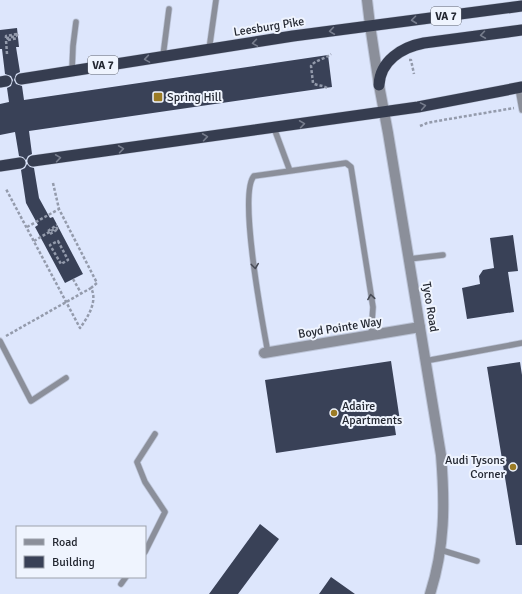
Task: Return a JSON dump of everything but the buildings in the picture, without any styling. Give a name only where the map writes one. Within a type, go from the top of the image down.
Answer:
[{"type":"highway","name":"Leesburg Pike","points":[[21,79],[370,25],[522,6]]},
{"type":"highway","points":[[379,85],[381,73],[386,64],[395,56],[410,47],[424,43],[522,30]]},
{"type":"highway","points":[[33,161],[274,128],[418,106],[520,87]]},
{"type":"highway","points":[[0,166],[20,163]]},
{"type":"street","name":"Tyco Road","points":[[367,0],[379,85],[441,456],[444,489],[444,523],[441,550],[430,594]]},
{"type":"street","name":"Boyd Pointe Way","points":[[266,353],[420,327]]},
{"type":"lane","points":[[209,50],[216,0]]},
{"type":"lane","points":[[162,56],[169,9]]},
{"type":"lane","points":[[72,70],[76,22]]},
{"type":"lane","points":[[520,87],[522,108]]},
{"type":"lane","points":[[274,128],[290,171]]},
{"type":"lane","points":[[266,353],[250,228],[250,188],[254,176],[346,163],[352,167],[373,307],[371,336]]},
{"type":"lane","points":[[409,259],[443,254]]},
{"type":"lane","points":[[0,340],[31,401],[66,378]]},
{"type":"lane","points":[[425,361],[522,343]]},
{"type":"lane","points":[[146,550],[165,512],[145,482],[137,462],[155,434]]},
{"type":"lane","points":[[441,550],[477,561]]},
{"type":"lane","points":[[121,584],[125,578]]},
{"type":"path","points":[[7,39],[6,36],[18,34],[6,40],[7,54]]},
{"type":"path","points":[[327,88],[324,86],[315,85],[313,83],[311,66],[312,63],[331,54]]},
{"type":"path","points":[[407,57],[408,60],[411,60],[414,74]]},
{"type":"path","points":[[420,126],[442,120],[522,108]]},
{"type":"path","points":[[0,340],[98,283],[59,209],[53,183]]},
{"type":"path","points":[[6,189],[80,328],[91,310],[93,292],[91,288]]},
{"type":"path","points":[[27,228],[59,209]]},
{"type":"path","points":[[48,230],[57,226],[56,228]]},
{"type":"path","points":[[34,241],[56,228]]},
{"type":"path","points":[[50,234],[59,229],[56,228]]},
{"type":"path","points":[[58,241],[68,260],[61,264],[50,245],[58,241]]},
{"type":"path","points":[[74,279],[81,293]]},
{"type":"place","name":"Spring Hill","points":[[158,97]]},
{"type":"place","name":"Adaire Apartments","points":[[334,413]]},
{"type":"place","name":"Audi Tysons Corner","points":[[513,467]]}]
